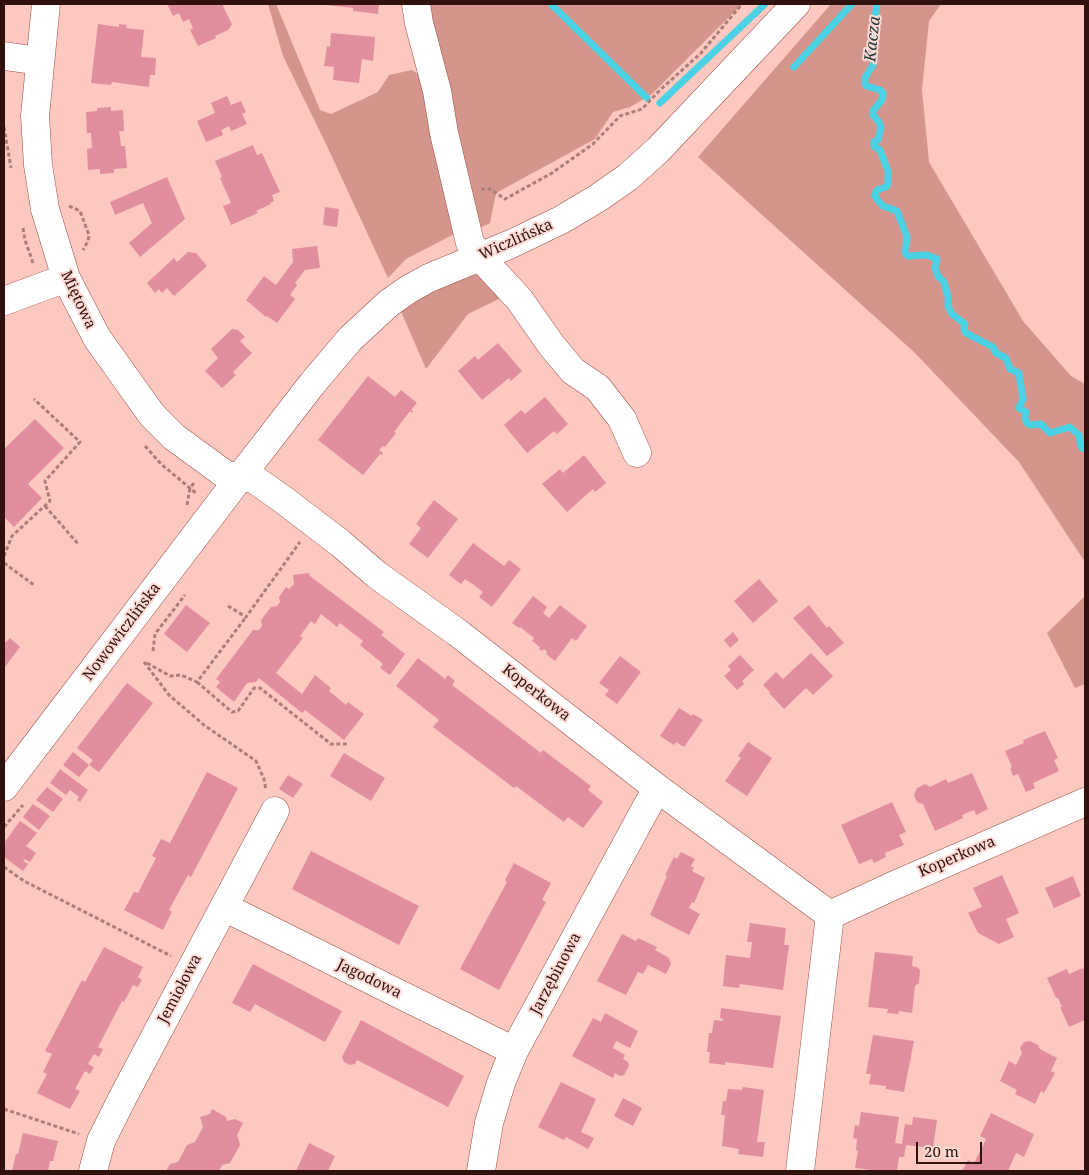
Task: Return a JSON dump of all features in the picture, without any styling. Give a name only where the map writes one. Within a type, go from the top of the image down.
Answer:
[{"type":"street","name":"Miętowa","points":[[46,4],[35,116],[38,165],[45,209],[66,278],[96,338],[152,415],[174,437],[210,463],[226,474],[240,477]]},
{"type":"street","points":[[416,4],[470,242],[480,257],[519,299],[573,372],[598,388],[622,419],[637,453]]},
{"type":"street","name":"Wiczlińska","points":[[240,477],[312,384],[350,339],[389,303],[429,278],[561,220],[628,177],[658,150],[793,5]]},
{"type":"street","points":[[4,56],[40,61]]},
{"type":"street","points":[[4,301],[66,278]]},
{"type":"street","name":"Nowowiczlińska","points":[[4,787],[240,477]]},
{"type":"street","name":"Koperkowa","points":[[240,477],[254,479],[285,501],[340,543],[377,575],[458,633],[657,788],[830,915],[895,884],[1085,802]]},
{"type":"street","name":"Jarzębinowa","points":[[482,1171],[489,1123],[501,1083],[514,1051],[657,788]]},
{"type":"street","name":"Jemiołowa","points":[[93,1171],[101,1141],[275,810]]},
{"type":"street","name":"Jagodowa","points":[[224,907],[514,1051]]},
{"type":"street","points":[[800,1171],[830,915]]},
{"type":"path","points":[[459,195],[479,189],[490,189],[504,199],[552,173],[593,144],[620,116],[642,109],[701,52],[742,4]]},
{"type":"path","points":[[62,204],[80,211],[89,235],[81,254]]},
{"type":"path","points":[[4,556],[12,536],[50,501],[45,480],[80,442],[34,400]]},
{"type":"path","points":[[45,506],[79,545]]},
{"type":"path","points":[[197,682],[299,542]]},
{"type":"path","points":[[4,562],[34,585]]},
{"type":"path","points":[[153,651],[156,634],[185,595]]},
{"type":"path","points":[[228,606],[246,617]]},
{"type":"path","points":[[275,810],[268,802],[264,779],[256,761],[204,725],[169,696],[144,662],[170,676],[181,675],[197,682],[232,712],[238,710],[254,688],[260,688],[331,744],[348,744]]},
{"type":"path","points":[[4,868],[24,881],[192,967]]},
{"type":"path","points":[[4,1109],[101,1141]]},
{"type":"shaded area","points":[[268,4],[276,4],[320,110],[331,114],[378,92],[389,75],[412,70],[422,77],[460,231],[406,259],[388,278],[283,56]]},
{"type":"shaded area","points":[[425,4],[742,4],[652,94],[630,107],[613,112],[595,139],[496,193],[490,223],[480,228]]},
{"type":"shaded area","points":[[831,4],[941,4],[929,21],[922,90],[929,162],[1023,321],[1071,376],[1085,384],[1085,562],[1019,462],[914,352],[698,157]]},
{"type":"shaded area","points":[[471,275],[478,275],[489,280],[505,296],[468,314],[426,369],[400,309],[431,289]]},
{"type":"shaded area","points":[[1085,596],[1085,684],[1075,688],[1047,633]]},
{"type":"building","points":[[167,4],[217,4],[218,6],[222,4],[232,24],[228,30],[215,36],[216,38],[198,46],[190,30],[193,28],[189,19],[183,22],[179,13],[173,16]]},
{"type":"building","points":[[327,4],[379,4],[378,14],[353,11],[353,8]]},
{"type":"building","points":[[98,24],[119,27],[119,24],[127,25],[126,28],[144,30],[141,57],[156,58],[155,75],[150,75],[149,87],[112,82],[111,85],[91,83]]},
{"type":"building","points":[[331,33],[375,37],[373,61],[362,59],[359,83],[333,80],[334,67],[324,66],[327,46],[330,47]]},
{"type":"building","points":[[227,96],[231,105],[241,101],[246,112],[242,114],[247,124],[231,131],[229,126],[221,130],[223,135],[206,142],[197,121],[215,113],[211,103]]},
{"type":"building","points":[[111,107],[111,111],[123,110],[124,131],[119,131],[121,146],[125,146],[127,168],[114,169],[114,173],[100,174],[100,169],[88,170],[87,149],[92,148],[91,133],[87,133],[86,112],[97,111],[97,108]]},
{"type":"building","points":[[253,145],[257,155],[262,153],[280,192],[272,195],[274,201],[256,211],[258,213],[231,225],[223,206],[231,203],[215,161]]},
{"type":"building","points":[[167,177],[185,219],[140,257],[129,243],[152,223],[143,203],[115,215],[110,202]]},
{"type":"building","points":[[325,207],[339,209],[337,227],[323,225]]},
{"type":"building","points":[[317,246],[320,268],[305,270],[295,283],[297,285],[290,295],[295,299],[277,323],[266,317],[246,300],[264,276],[276,285],[293,262],[292,249]]},
{"type":"building","points":[[188,252],[196,253],[207,266],[174,296],[167,288],[162,293],[159,289],[155,293],[147,283],[174,258],[177,262]]},
{"type":"building","points":[[232,329],[238,330],[245,337],[240,341],[252,353],[233,372],[236,375],[222,388],[205,371],[218,358],[211,349]]},
{"type":"building","points":[[498,343],[522,371],[511,381],[509,378],[482,400],[458,371],[475,356],[478,360]]},
{"type":"building","points":[[368,376],[395,397],[401,390],[417,403],[411,410],[413,411],[412,413],[410,411],[385,447],[383,446],[379,450],[383,453],[382,455],[380,454],[363,475],[318,440]]},
{"type":"building","points":[[545,397],[568,424],[557,434],[554,431],[527,453],[504,425],[521,410],[525,414]]},
{"type":"building","points":[[35,419],[64,448],[28,484],[42,498],[14,527],[4,517],[4,449]]},
{"type":"building","points":[[584,455],[606,483],[595,492],[593,489],[567,512],[542,484],[560,469],[563,473]]},
{"type":"building","points":[[434,500],[458,519],[428,558],[409,544],[421,528],[416,524]]},
{"type":"building","points":[[473,543],[504,566],[509,560],[521,569],[492,607],[479,597],[483,592],[474,585],[465,579],[461,584],[449,575]]},
{"type":"building","points":[[309,573],[310,576],[384,632],[381,635],[405,654],[390,675],[380,668],[383,664],[360,645],[363,641],[340,623],[337,627],[321,614],[315,624],[311,621],[300,636],[303,638],[276,673],[302,694],[315,675],[331,688],[329,691],[346,705],[348,702],[364,714],[344,740],[305,710],[302,713],[259,678],[256,682],[247,683],[234,702],[216,687],[220,682],[216,679],[253,630],[259,630],[262,626],[261,620],[271,607],[277,606],[280,602],[279,597],[286,587],[289,589],[294,584],[293,575]]},
{"type":"building","points":[[759,579],[778,601],[753,623],[734,601]]},
{"type":"building","points":[[533,596],[547,607],[543,613],[549,618],[560,605],[587,626],[576,641],[572,638],[555,661],[546,654],[547,652],[544,649],[542,651],[539,649],[540,647],[532,641],[534,638],[512,623]]},
{"type":"building","points":[[186,605],[210,623],[187,652],[164,634]]},
{"type":"building","points":[[809,605],[827,628],[829,626],[844,643],[827,656],[793,618]]},
{"type":"building","points":[[733,632],[739,640],[730,648],[724,640]]},
{"type":"building","points":[[10,638],[20,647],[4,668],[4,641],[6,642]]},
{"type":"building","points":[[811,653],[833,676],[813,695],[806,688],[784,709],[763,685],[776,672],[783,679]]},
{"type":"building","points":[[740,655],[754,670],[742,681],[744,684],[737,690],[724,676],[731,670],[728,666]]},
{"type":"building","points":[[620,656],[641,672],[617,704],[605,695],[609,690],[599,683]]},
{"type":"building","points":[[418,658],[444,678],[444,680],[448,675],[455,681],[452,685],[541,753],[543,750],[591,786],[588,790],[603,802],[583,828],[568,817],[564,822],[516,786],[514,788],[433,727],[439,720],[396,686]]},
{"type":"building","points":[[127,683],[153,703],[99,772],[89,765],[93,760],[77,748]]},
{"type":"building","points":[[679,708],[703,720],[684,747],[676,742],[674,745],[660,736]]},
{"type":"building","points":[[1045,731],[1058,758],[1054,760],[1059,771],[1033,783],[1035,788],[1026,792],[1018,774],[1013,776],[1010,768],[1012,767],[1005,751],[1024,743],[1023,740]]},
{"type":"building","points":[[748,742],[772,758],[747,796],[725,781],[741,758],[738,756]]},
{"type":"building","points":[[73,752],[89,765],[79,777],[63,765]]},
{"type":"building","points":[[344,753],[385,778],[371,801],[330,776]]},
{"type":"building","points":[[60,769],[88,790],[80,802],[77,800],[79,797],[70,790],[66,795],[50,783]]},
{"type":"building","points":[[207,772],[238,788],[191,877],[188,875],[169,910],[172,912],[163,930],[124,910],[134,892],[138,893],[156,858],[152,856],[161,839],[170,843]]},
{"type":"building","points":[[972,773],[988,809],[976,815],[974,810],[962,815],[963,818],[935,831],[923,804],[917,802],[914,795],[917,788],[925,784],[930,787],[946,779],[948,783]]},
{"type":"building","points":[[288,775],[303,784],[293,798],[279,789]]},
{"type":"building","points":[[47,787],[63,799],[53,812],[36,800]]},
{"type":"building","points":[[892,802],[906,832],[899,835],[904,845],[885,853],[886,857],[874,863],[872,859],[859,864],[841,825]]},
{"type":"building","points":[[33,804],[50,816],[39,830],[23,817]]},
{"type":"building","points":[[20,821],[37,833],[26,846],[36,853],[30,862],[25,859],[23,861],[28,864],[23,871],[4,857],[4,843]]},
{"type":"building","points":[[311,851],[419,906],[399,945],[292,889]]},
{"type":"building","points":[[681,852],[695,859],[691,866],[694,868],[692,871],[705,878],[694,903],[692,902],[689,908],[700,914],[689,935],[650,915],[667,876],[665,875],[674,857],[677,859]]},
{"type":"building","points":[[514,863],[551,883],[542,900],[546,902],[499,990],[460,969],[507,882],[505,880]]},
{"type":"building","points":[[1002,875],[1019,913],[1006,919],[1014,937],[999,944],[978,933],[968,913],[982,907],[973,888]]},
{"type":"building","points":[[1073,876],[1081,896],[1054,908],[1045,888]]},
{"type":"building","points":[[750,923],[786,928],[784,945],[789,945],[783,990],[740,984],[739,988],[723,986],[726,955],[750,958],[752,942],[747,942]]},
{"type":"building","points":[[622,934],[636,941],[638,938],[657,947],[655,950],[669,958],[671,964],[666,974],[648,965],[643,974],[638,972],[626,995],[597,981]]},
{"type":"building","points":[[104,947],[143,967],[138,977],[142,980],[138,987],[133,985],[124,1002],[122,1001],[98,1047],[103,1049],[99,1057],[94,1054],[88,1064],[94,1067],[90,1074],[85,1071],[75,1089],[80,1091],[70,1109],[37,1093],[47,1074],[43,1072],[52,1054],[45,1051],[82,980],[85,982]]},
{"type":"building","points":[[875,952],[913,956],[912,966],[920,970],[919,983],[915,986],[912,1013],[899,1011],[898,1014],[887,1013],[888,1009],[868,1007]]},
{"type":"building","points":[[253,964],[342,1011],[325,1042],[255,1004],[250,1012],[232,1003]]},
{"type":"building","points":[[1083,968],[1085,974],[1085,1020],[1069,1027],[1058,998],[1056,998],[1047,978],[1067,969],[1069,974]]},
{"type":"building","points":[[721,1008],[781,1016],[773,1068],[725,1062],[725,1065],[709,1063],[710,1052],[707,1052],[709,1033],[712,1033],[714,1020],[723,1021],[720,1018]]},
{"type":"building","points":[[605,1013],[638,1031],[630,1048],[616,1041],[613,1048],[625,1055],[623,1059],[628,1062],[629,1066],[624,1075],[620,1076],[615,1073],[613,1078],[572,1056],[593,1018],[601,1022]]},
{"type":"building","points":[[361,1020],[464,1076],[448,1107],[357,1060],[355,1064],[350,1065],[344,1062],[342,1057]]},
{"type":"building","points":[[873,1035],[914,1041],[904,1092],[886,1089],[886,1086],[869,1084],[871,1074],[866,1074]]},
{"type":"building","points":[[1030,1041],[1057,1058],[1051,1071],[1055,1073],[1044,1093],[1041,1091],[1035,1104],[1015,1094],[1017,1090],[1000,1081],[1009,1061],[1016,1065],[1022,1053],[1020,1048],[1024,1042]]},
{"type":"building","points":[[561,1082],[596,1099],[581,1132],[594,1138],[588,1149],[566,1137],[564,1140],[538,1127]]},
{"type":"building","points":[[743,1087],[764,1090],[757,1142],[765,1142],[763,1157],[738,1154],[739,1149],[722,1146],[725,1115],[721,1115],[723,1101],[726,1101],[728,1089],[742,1090]]},
{"type":"building","points":[[623,1098],[642,1108],[633,1126],[614,1116]]},
{"type":"building","points":[[212,1109],[226,1117],[227,1121],[235,1119],[243,1123],[237,1135],[240,1145],[230,1163],[222,1165],[219,1171],[166,1171],[170,1164],[178,1162],[187,1145],[195,1142],[203,1127],[200,1117],[210,1114]]},
{"type":"building","points":[[861,1112],[899,1117],[895,1143],[902,1144],[905,1124],[912,1125],[913,1117],[937,1120],[933,1148],[906,1145],[904,1157],[899,1157],[897,1171],[855,1168],[858,1151],[856,1150],[857,1139],[853,1138],[855,1125],[859,1126]]},
{"type":"building","points":[[991,1113],[1034,1134],[1024,1157],[1016,1153],[1008,1171],[962,1171],[968,1160],[974,1163],[986,1139],[980,1136]]},
{"type":"building","points":[[23,1133],[58,1141],[53,1161],[50,1161],[48,1171],[12,1171]]},
{"type":"building","points":[[309,1143],[335,1156],[328,1171],[296,1171]]},
{"type":"waterway","points":[[551,4],[647,98]]},
{"type":"waterway","points":[[660,103],[765,4]]},
{"type":"waterway","points":[[794,67],[852,4]]},
{"type":"waterway","name":"Kacza","points":[[877,4],[874,25],[873,65],[865,78],[865,84],[883,93],[882,100],[873,111],[873,115],[881,128],[878,140],[874,142],[874,146],[880,150],[888,171],[888,184],[886,187],[877,190],[876,198],[883,206],[897,211],[907,237],[906,254],[908,256],[927,255],[937,259],[935,268],[938,276],[944,282],[948,306],[952,314],[965,324],[964,329],[966,333],[993,347],[996,353],[1006,358],[1010,369],[1019,373],[1023,399],[1019,408],[1026,412],[1025,418],[1027,423],[1030,425],[1041,424],[1050,433],[1070,427],[1079,435],[1081,446],[1085,449]]}]
